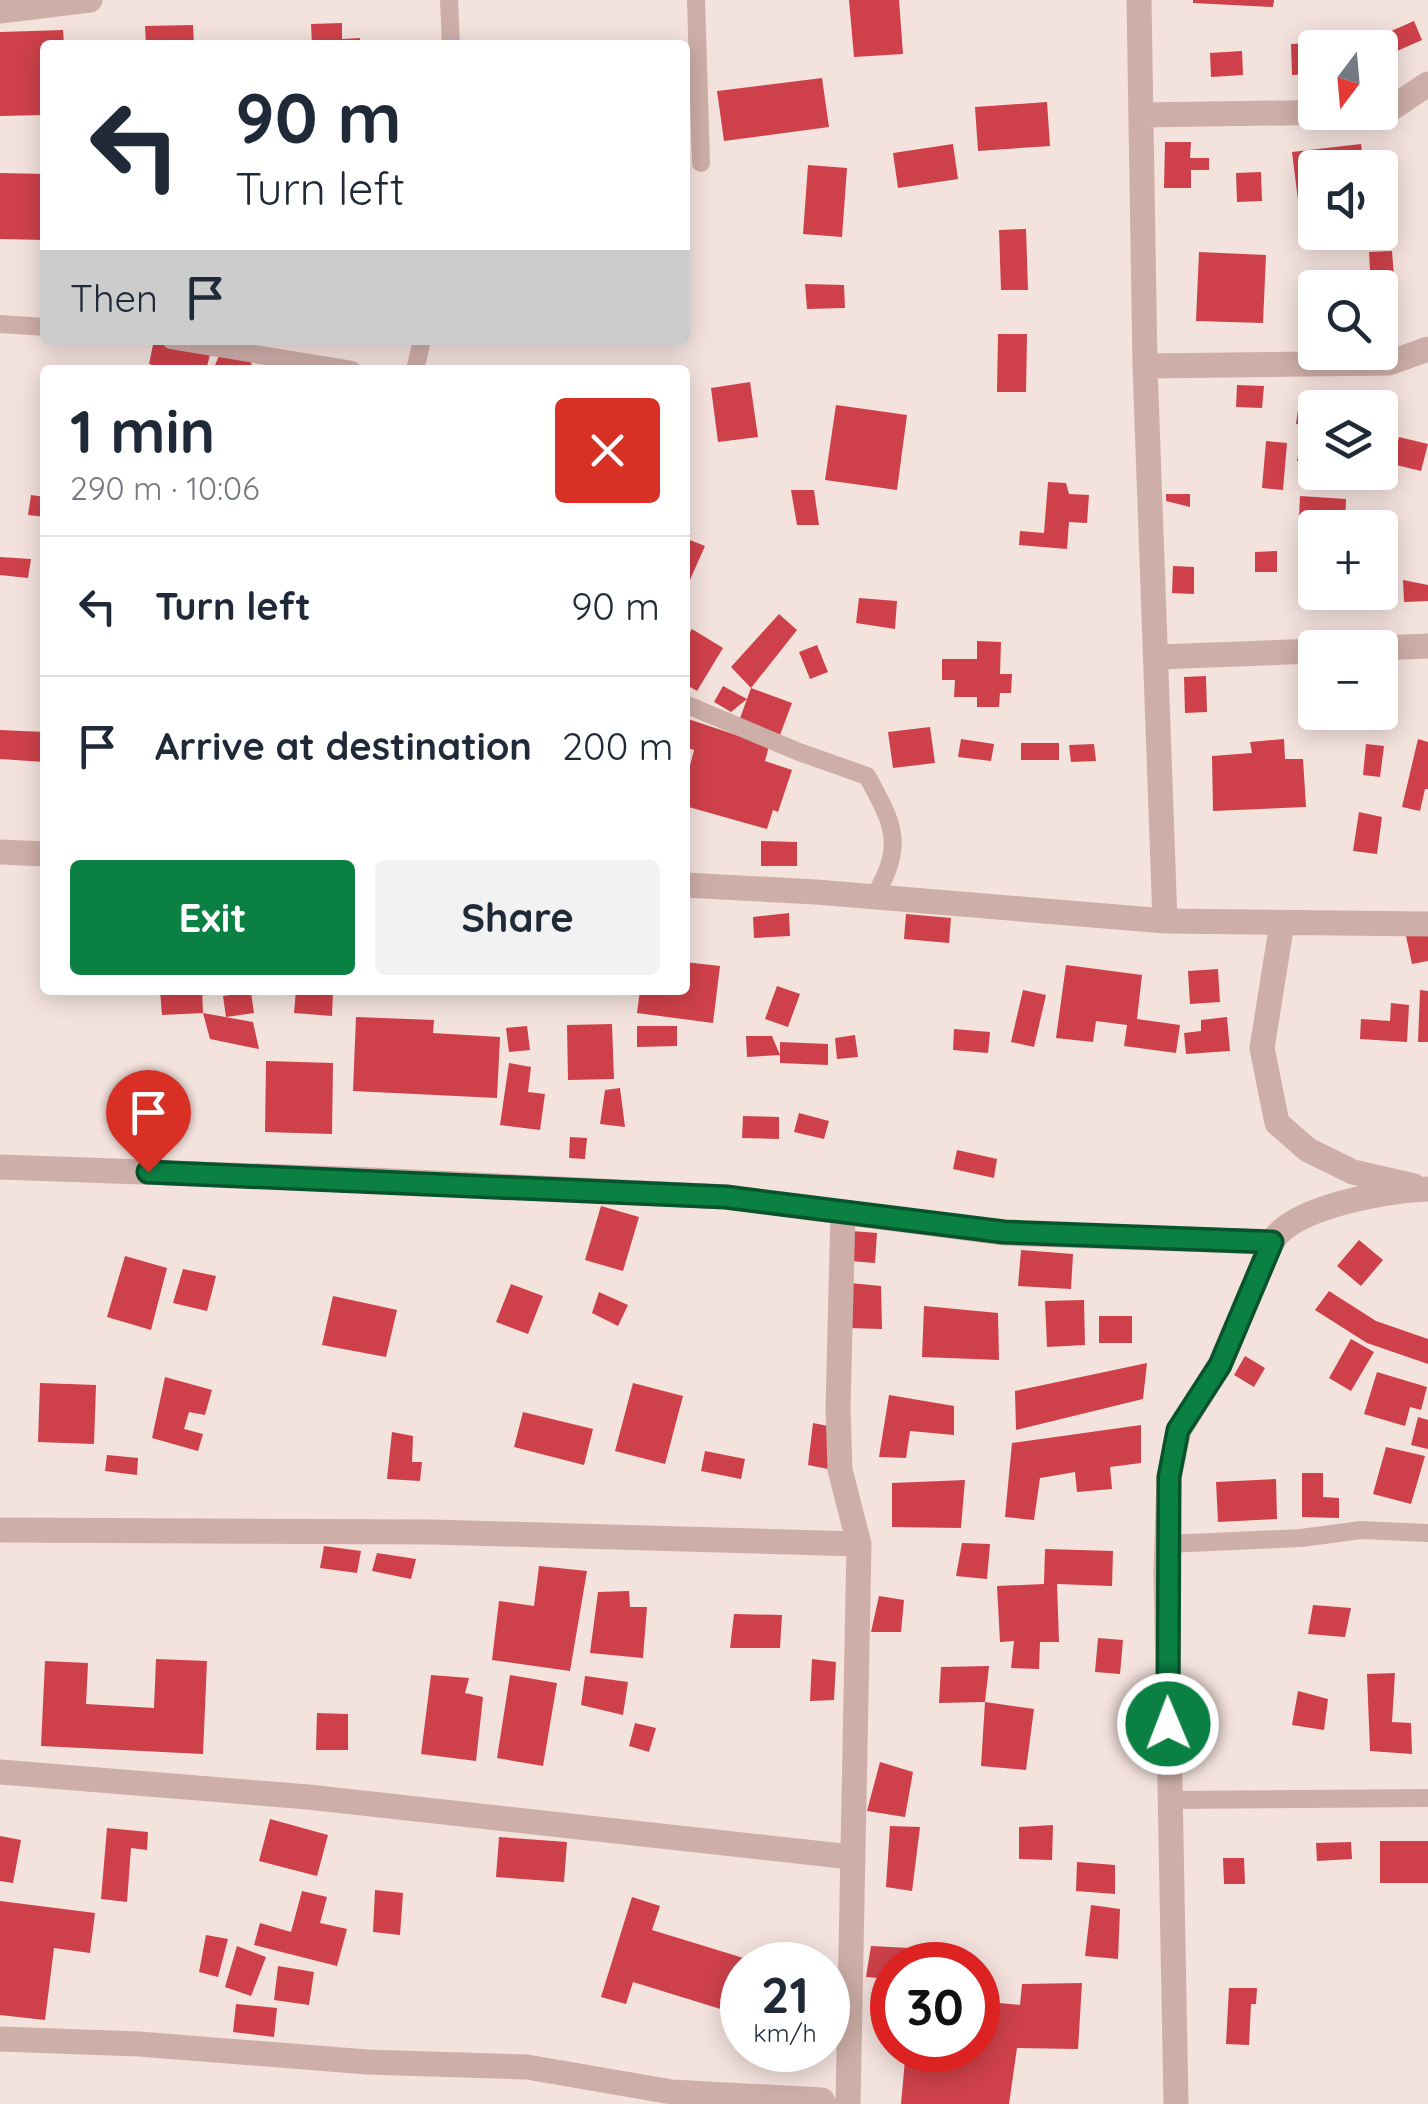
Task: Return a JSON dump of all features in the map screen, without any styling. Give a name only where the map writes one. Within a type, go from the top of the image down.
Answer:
[{"type":"street","points":[[0,11],[90,0]]},
{"type":"street","points":[[1139,0],[1145,366],[1165,921]]},
{"type":"street","points":[[1398,104],[1428,84]]},
{"type":"street","points":[[1140,115],[1298,113]]},
{"type":"street","points":[[1145,366],[1390,363],[1428,349]]},
{"type":"street","points":[[1398,647],[1428,646]]},
{"type":"street","points":[[1158,657],[1298,652]]},
{"type":"street","points":[[0,852],[40,854]]},
{"type":"street","points":[[690,885],[1165,921],[1428,924]]},
{"type":"street","points":[[1282,924],[1262,1048],[1277,1123],[1308,1150],[1353,1172],[1426,1189]]},
{"type":"street","points":[[0,1167],[726,1197],[1004,1232],[1272,1242]]},
{"type":"street","points":[[1176,2104],[1167,1544],[1169,1477],[1178,1430],[1220,1365],[1278,1232],[1328,1206],[1426,1189]]},
{"type":"street","points":[[843,1212],[840,1455],[859,1544],[848,2104]]},
{"type":"street","points":[[0,1530],[433,1532],[859,1544]]},
{"type":"street","points":[[0,1772],[308,1797],[850,1856]]},
{"type":"street","points":[[0,2039],[139,2044],[366,2062],[527,2067],[672,2092],[822,2100],[824,2104]]},
{"type":"lane","points":[[448,0],[451,40]]},
{"type":"lane","points":[[696,0],[701,163]]},
{"type":"lane","points":[[0,324],[40,326]]},
{"type":"lane","points":[[201,345],[322,365]]},
{"type":"lane","points":[[690,706],[866,776],[892,820],[890,864],[874,898]]},
{"type":"lane","points":[[1167,1544],[1301,1538],[1360,1530],[1428,1534]]},
{"type":"lane","points":[[1170,1800],[1428,1798]]},
{"type":"building","points":[[849,0],[899,0],[903,54],[854,57]]},
{"type":"building","points":[[1193,0],[1274,0],[1273,7]]},
{"type":"building","points":[[1414,21],[1422,40],[1398,51],[1398,30],[1394,30]]},
{"type":"building","points":[[342,23],[342,39],[360,40],[312,40],[311,24]]},
{"type":"building","points":[[193,25],[194,40],[146,40],[145,26]]},
{"type":"building","points":[[63,30],[64,40],[40,40],[40,115],[0,116],[0,32]]},
{"type":"building","points":[[1291,44],[1298,44],[1298,75],[1292,75]]},
{"type":"building","points":[[1242,51],[1243,75],[1211,77],[1210,53]]},
{"type":"building","points":[[822,78],[829,127],[724,141],[717,91]]},
{"type":"building","points":[[1047,102],[1050,146],[978,151],[975,107]]},
{"type":"building","points":[[1165,142],[1191,142],[1190,158],[1209,158],[1209,170],[1191,170],[1191,188],[1164,188]]},
{"type":"building","points":[[953,144],[958,179],[898,188],[893,153]]},
{"type":"building","points":[[1361,144],[1362,150],[1309,150]]},
{"type":"building","points":[[1298,151],[1298,200],[1292,152]]},
{"type":"building","points":[[808,165],[847,168],[842,237],[803,234]]},
{"type":"building","points":[[1261,172],[1262,201],[1237,202],[1236,173]]},
{"type":"building","points":[[0,173],[40,174],[40,240],[0,239]]},
{"type":"building","points":[[1026,229],[1028,290],[1001,290],[999,230]]},
{"type":"building","points":[[1392,251],[1393,270],[1370,270],[1369,252]]},
{"type":"building","points":[[1199,252],[1266,255],[1263,323],[1196,321]]},
{"type":"building","points":[[805,284],[844,285],[845,308],[807,309]]},
{"type":"building","points":[[998,334],[1027,334],[1026,392],[997,392]]},
{"type":"building","points":[[153,345],[211,351],[207,365],[149,364]]},
{"type":"building","points":[[221,351],[252,363],[251,365],[215,365]]},
{"type":"building","points":[[750,382],[758,437],[718,442],[711,388]]},
{"type":"building","points":[[1237,385],[1264,386],[1262,408],[1236,407]]},
{"type":"building","points":[[836,405],[907,415],[897,490],[825,480]]},
{"type":"building","points":[[1399,437],[1428,444],[1421,471],[1398,465]]},
{"type":"building","points":[[1266,441],[1287,443],[1283,490],[1262,488]]},
{"type":"building","points":[[1048,482],[1066,483],[1069,494],[1089,495],[1087,523],[1069,522],[1067,549],[1019,545],[1020,531],[1044,533]]},
{"type":"building","points":[[791,490],[814,490],[819,525],[797,525]]},
{"type":"building","points":[[1166,494],[1190,494],[1190,507],[1166,501]]},
{"type":"building","points":[[31,495],[40,496],[40,516],[28,515]]},
{"type":"building","points":[[1300,496],[1346,499],[1346,510],[1299,510]]},
{"type":"building","points":[[690,540],[705,546],[690,580]]},
{"type":"building","points":[[1277,551],[1277,572],[1255,572],[1255,552]]},
{"type":"building","points":[[0,557],[31,559],[28,578],[0,575]]},
{"type":"building","points":[[1173,566],[1194,567],[1194,594],[1172,593]]},
{"type":"building","points":[[1403,580],[1428,585],[1428,601],[1404,602]]},
{"type":"building","points":[[859,598],[897,601],[895,629],[856,623]]},
{"type":"building","points":[[779,614],[797,630],[751,688],[731,667]]},
{"type":"building","points":[[692,629],[723,648],[697,691],[690,687]]},
{"type":"building","points":[[977,641],[1001,642],[1000,674],[1012,674],[1011,693],[1000,693],[999,707],[977,707],[977,697],[954,697],[955,680],[942,680],[942,659],[977,659]]},
{"type":"building","points":[[817,645],[828,672],[810,679],[799,652]]},
{"type":"building","points":[[1206,676],[1207,712],[1185,713],[1184,677]]},
{"type":"building","points":[[723,686],[747,699],[731,712],[714,702]]},
{"type":"building","points":[[751,688],[792,703],[780,735],[739,721]]},
{"type":"building","points":[[690,720],[769,746],[765,761],[792,770],[778,812],[773,810],[767,829],[690,807],[694,750],[690,749]]},
{"type":"building","points":[[930,727],[935,763],[893,768],[888,732]]},
{"type":"building","points":[[0,730],[40,732],[40,762],[0,759]]},
{"type":"building","points":[[961,739],[994,744],[991,761],[958,757]]},
{"type":"building","points":[[1284,739],[1285,759],[1303,759],[1306,807],[1213,811],[1212,756],[1252,753],[1250,742]]},
{"type":"building","points":[[1418,739],[1428,742],[1428,789],[1420,811],[1402,807]]},
{"type":"building","points":[[1021,743],[1059,743],[1059,760],[1021,760]]},
{"type":"building","points":[[1094,744],[1096,761],[1071,762],[1069,745]]},
{"type":"building","points":[[1366,744],[1384,746],[1380,777],[1363,775]]},
{"type":"building","points":[[1359,812],[1382,817],[1377,854],[1353,851]]},
{"type":"building","points":[[761,841],[797,842],[797,866],[761,866]]},
{"type":"building","points":[[789,913],[790,936],[754,938],[753,917]]},
{"type":"building","points":[[906,914],[951,918],[949,943],[904,939]]},
{"type":"building","points":[[1428,933],[1428,961],[1412,964],[1406,936]]},
{"type":"building","points":[[690,963],[720,966],[713,1023],[637,1013],[639,995],[690,995]]},
{"type":"building","points":[[1066,965],[1142,975],[1137,1019],[1180,1025],[1176,1053],[1124,1046],[1127,1025],[1096,1021],[1093,1042],[1056,1038]]},
{"type":"building","points":[[1218,969],[1220,1002],[1190,1004],[1188,971]]},
{"type":"building","points":[[777,986],[800,994],[788,1027],[765,1019]]},
{"type":"building","points":[[1023,990],[1046,995],[1034,1047],[1011,1042]]},
{"type":"building","points":[[1420,990],[1428,991],[1428,1042],[1418,1042]]},
{"type":"building","points":[[160,995],[202,995],[203,1013],[162,1015]]},
{"type":"building","points":[[251,995],[254,1013],[226,1017],[223,996]]},
{"type":"building","points":[[296,995],[333,995],[332,1016],[294,1013]]},
{"type":"building","points":[[1391,1003],[1409,1005],[1407,1042],[1360,1039],[1361,1019],[1390,1021]]},
{"type":"building","points":[[203,1013],[253,1022],[259,1049],[210,1039]]},
{"type":"building","points":[[356,1017],[434,1020],[433,1033],[500,1037],[497,1098],[353,1091]]},
{"type":"building","points":[[1227,1017],[1230,1051],[1186,1054],[1184,1033],[1201,1031],[1201,1020]]},
{"type":"building","points":[[612,1024],[614,1079],[568,1080],[567,1025]]},
{"type":"building","points":[[527,1026],[530,1050],[509,1052],[506,1028]]},
{"type":"building","points":[[637,1026],[677,1026],[677,1046],[637,1047]]},
{"type":"building","points":[[954,1029],[990,1032],[988,1053],[953,1050]]},
{"type":"building","points":[[855,1035],[858,1057],[837,1059],[835,1038]]},
{"type":"building","points":[[746,1036],[772,1036],[780,1055],[747,1057]]},
{"type":"building","points":[[780,1042],[828,1044],[828,1065],[780,1063]]},
{"type":"building","points":[[266,1061],[333,1063],[332,1134],[265,1132]]},
{"type":"building","points":[[509,1063],[531,1067],[528,1092],[545,1094],[540,1130],[500,1125]]},
{"type":"building","points":[[620,1088],[625,1127],[600,1124],[605,1090]]},
{"type":"building","points":[[151,1103],[168,1106],[164,1123],[148,1120]]},
{"type":"building","points":[[799,1113],[829,1121],[824,1139],[794,1132]]},
{"type":"building","points":[[743,1116],[779,1117],[779,1139],[742,1138]]},
{"type":"building","points":[[570,1137],[587,1138],[585,1159],[569,1158]]},
{"type":"building","points":[[957,1150],[997,1159],[994,1178],[953,1169]]},
{"type":"building","points":[[601,1206],[639,1217],[623,1271],[585,1260]]},
{"type":"building","points":[[852,1231],[877,1233],[875,1263],[850,1261]]},
{"type":"building","points":[[1359,1240],[1383,1260],[1361,1286],[1337,1266]]},
{"type":"building","points":[[1021,1250],[1073,1254],[1071,1289],[1018,1286]]},
{"type":"building","points":[[125,1256],[167,1268],[151,1330],[107,1317]]},
{"type":"building","points":[[183,1269],[216,1276],[207,1311],[173,1303]]},
{"type":"building","points":[[850,1283],[881,1286],[882,1329],[849,1328]]},
{"type":"building","points":[[511,1284],[543,1296],[528,1334],[496,1322]]},
{"type":"building","points":[[1329,1291],[1376,1321],[1428,1339],[1428,1364],[1367,1343],[1315,1310]]},
{"type":"building","points":[[599,1292],[628,1305],[618,1326],[592,1313]]},
{"type":"building","points":[[333,1296],[397,1310],[386,1357],[322,1345]]},
{"type":"building","points":[[1084,1300],[1085,1345],[1047,1347],[1045,1301]]},
{"type":"building","points":[[924,1306],[998,1313],[999,1360],[922,1357]]},
{"type":"building","points":[[1099,1316],[1132,1316],[1132,1343],[1099,1343]]},
{"type":"building","points":[[1351,1339],[1374,1352],[1351,1391],[1329,1378]]},
{"type":"building","points":[[1245,1356],[1265,1368],[1254,1387],[1234,1375]]},
{"type":"building","points":[[1147,1363],[1143,1399],[1016,1430],[1015,1391]]},
{"type":"building","points":[[1377,1372],[1427,1387],[1421,1410],[1410,1407],[1405,1426],[1364,1414]]},
{"type":"building","points":[[165,1377],[212,1390],[205,1415],[189,1412],[184,1429],[203,1434],[198,1451],[152,1438]]},
{"type":"building","points":[[40,1383],[96,1385],[94,1444],[38,1442]]},
{"type":"building","points":[[633,1383],[683,1396],[665,1464],[615,1451]]},
{"type":"building","points":[[889,1395],[954,1406],[954,1435],[910,1431],[906,1458],[879,1457]]},
{"type":"building","points":[[523,1412],[593,1429],[584,1465],[514,1447]]},
{"type":"building","points":[[1418,1417],[1428,1420],[1428,1449],[1411,1445]]},
{"type":"building","points":[[813,1423],[833,1427],[833,1470],[808,1465]]},
{"type":"building","points":[[1141,1425],[1141,1463],[1110,1467],[1112,1489],[1077,1492],[1075,1472],[1040,1478],[1034,1520],[1005,1517],[1012,1443]]},
{"type":"building","points":[[392,1432],[413,1436],[412,1462],[422,1462],[420,1481],[387,1479]]},
{"type":"building","points":[[1386,1447],[1425,1456],[1411,1504],[1373,1494]]},
{"type":"building","points":[[705,1451],[745,1459],[741,1479],[701,1471]]},
{"type":"building","points":[[107,1455],[138,1458],[137,1475],[105,1471]]},
{"type":"building","points":[[1302,1473],[1323,1473],[1323,1497],[1339,1498],[1339,1518],[1302,1517]]},
{"type":"building","points":[[1276,1479],[1277,1519],[1218,1522],[1216,1482]]},
{"type":"building","points":[[965,1480],[961,1528],[892,1527],[892,1483]]},
{"type":"building","points":[[962,1543],[990,1544],[987,1579],[956,1576]]},
{"type":"building","points":[[324,1546],[361,1551],[357,1573],[320,1568]]},
{"type":"building","points":[[1045,1549],[1113,1551],[1112,1586],[1057,1584],[1059,1642],[1040,1642],[1039,1669],[1011,1668],[1014,1641],[1000,1642],[997,1586],[1044,1584]]},
{"type":"building","points":[[377,1553],[416,1559],[411,1579],[372,1571]]},
{"type":"building","points":[[539,1566],[587,1571],[570,1671],[492,1660],[499,1601],[534,1606]]},
{"type":"building","points":[[629,1591],[630,1607],[647,1607],[643,1658],[590,1653],[598,1592]]},
{"type":"building","points":[[879,1596],[904,1600],[901,1632],[871,1632]]},
{"type":"building","points":[[1313,1605],[1351,1608],[1345,1637],[1308,1634]]},
{"type":"building","points":[[734,1614],[782,1615],[780,1648],[730,1648]]},
{"type":"building","points":[[1098,1638],[1123,1640],[1120,1674],[1095,1672]]},
{"type":"building","points":[[156,1659],[207,1661],[203,1754],[41,1746],[45,1661],[88,1663],[86,1704],[154,1708]]},
{"type":"building","points":[[812,1659],[836,1662],[834,1700],[810,1701]]},
{"type":"building","points":[[989,1666],[985,1702],[939,1703],[941,1667]]},
{"type":"building","points":[[1395,1673],[1392,1722],[1411,1723],[1412,1754],[1370,1751],[1367,1674]]},
{"type":"building","points":[[431,1675],[469,1678],[465,1693],[483,1697],[476,1761],[421,1754]]},
{"type":"building","points":[[510,1675],[557,1683],[543,1766],[497,1758]]},
{"type":"building","points":[[585,1676],[628,1682],[623,1715],[581,1705]]},
{"type":"building","points":[[1298,1691],[1328,1699],[1324,1730],[1292,1725]]},
{"type":"building","points":[[985,1702],[1034,1709],[1026,1770],[981,1766]]},
{"type":"building","points":[[317,1713],[348,1714],[348,1750],[316,1750]]},
{"type":"building","points":[[635,1723],[656,1728],[649,1752],[629,1746]]},
{"type":"building","points":[[880,1762],[913,1772],[905,1817],[867,1811]]},
{"type":"building","points":[[270,1819],[328,1835],[317,1876],[259,1861]]},
{"type":"building","points":[[1053,1825],[1052,1860],[1019,1859],[1019,1827]]},
{"type":"building","points":[[890,1826],[920,1827],[912,1891],[886,1887]]},
{"type":"building","points":[[107,1828],[148,1832],[147,1850],[131,1848],[127,1902],[101,1899]]},
{"type":"building","points":[[0,1836],[21,1840],[13,1883],[0,1881]]},
{"type":"building","points":[[499,1837],[567,1842],[564,1882],[496,1877]]},
{"type":"building","points":[[1380,1841],[1428,1841],[1428,1883],[1380,1883]]},
{"type":"building","points":[[1351,1842],[1352,1859],[1317,1861],[1316,1843]]},
{"type":"building","points":[[1223,1858],[1244,1858],[1245,1884],[1224,1884]]},
{"type":"building","points":[[1077,1862],[1115,1865],[1115,1894],[1076,1891]]},
{"type":"building","points":[[375,1890],[403,1893],[400,1935],[373,1932]]},
{"type":"building","points":[[302,1891],[327,1897],[320,1923],[347,1929],[337,1966],[254,1945],[260,1923],[291,1932]]},
{"type":"building","points":[[632,1897],[660,1906],[652,1930],[720,1951],[720,2009],[633,1982],[626,2004],[601,1997]]},
{"type":"building","points":[[0,1901],[95,1913],[90,1953],[54,1948],[45,2020],[0,2015]]},
{"type":"building","points":[[1091,1905],[1120,1909],[1118,1959],[1085,1956]]},
{"type":"building","points":[[206,1935],[228,1939],[218,1977],[199,1972]]},
{"type":"building","points":[[237,1946],[266,1957],[251,1996],[225,1987]]},
{"type":"building","points":[[278,1966],[314,1972],[309,2005],[274,2000]]},
{"type":"building","points":[[1082,1983],[1078,2049],[1017,2048],[1009,2104],[901,2104],[904,2072],[1000,2072],[1000,2003],[1020,2005],[1022,1984]]},
{"type":"building","points":[[1229,1988],[1257,1988],[1256,2004],[1251,2004],[1249,2045],[1226,2044]]},
{"type":"building","points":[[236,2004],[277,2008],[274,2037],[233,2032]]},
{"type":"route","points":[[148,1172],[726,1197],[1004,1232],[1272,1242],[1220,1365],[1178,1430],[1169,1477],[1168,1724]]}]
